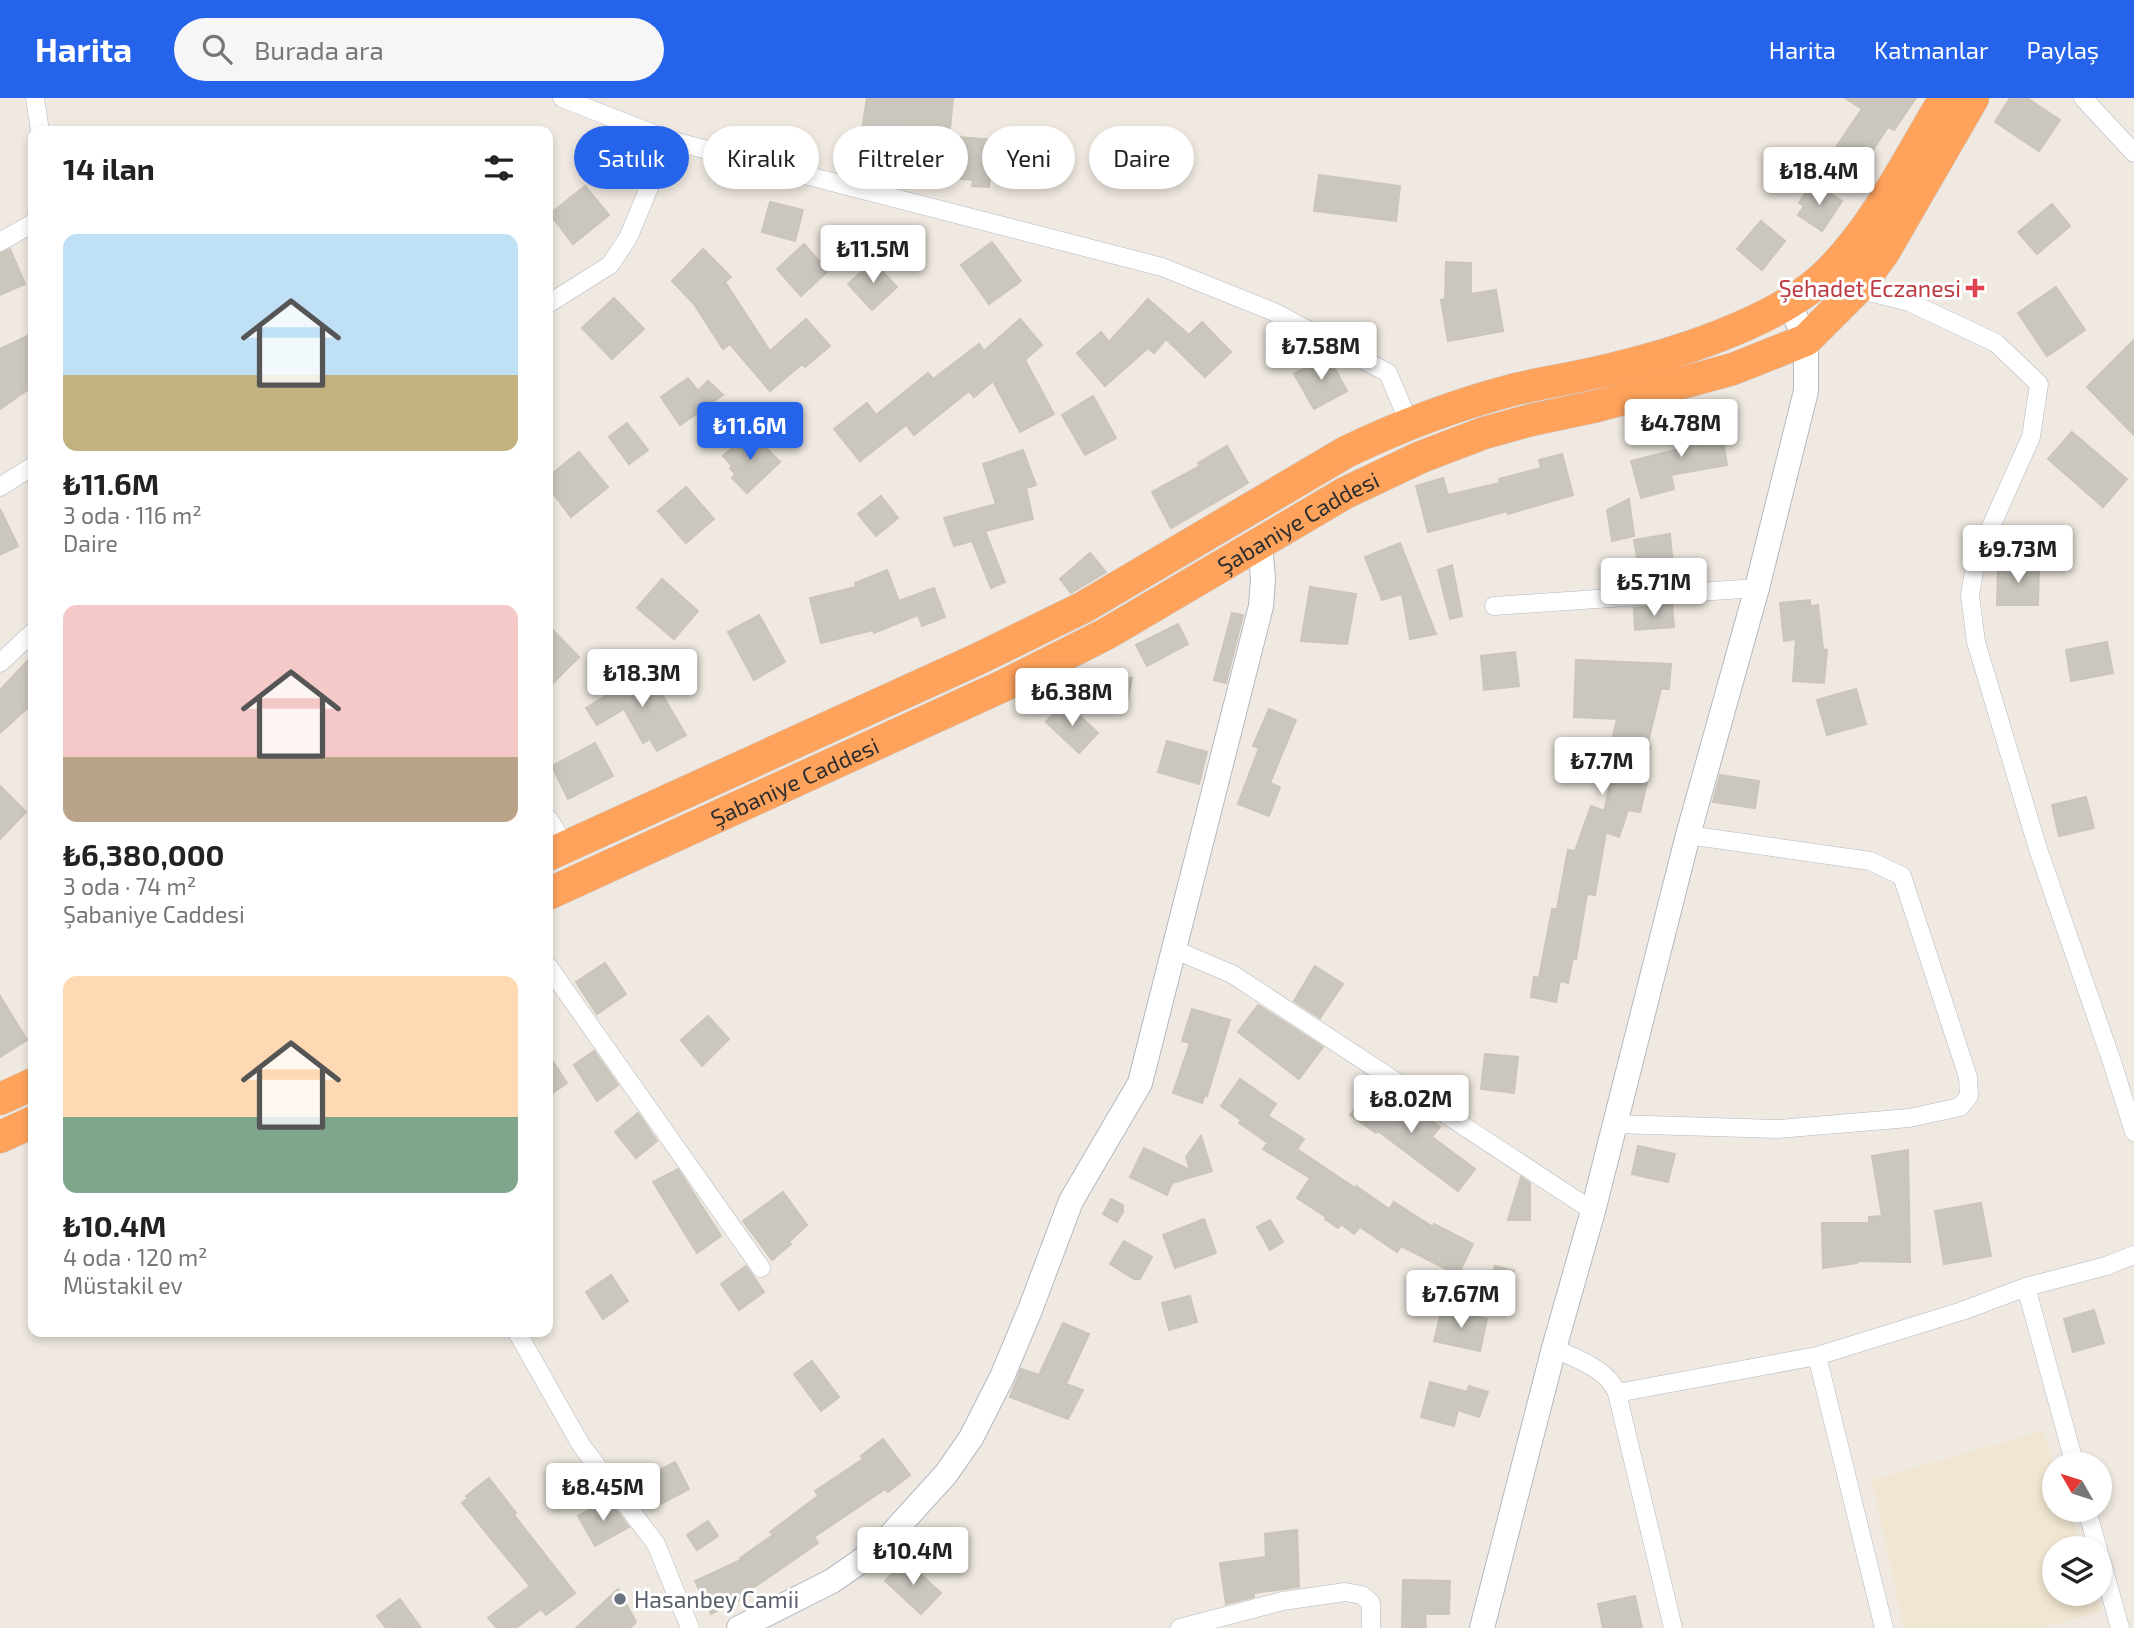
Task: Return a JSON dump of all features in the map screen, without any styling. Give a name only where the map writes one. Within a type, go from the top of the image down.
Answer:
[{"type":"highway","points":[[557,851],[978,659],[1084,607],[1346,452],[1482,399],[1597,373],[1669,352],[1728,332],[1789,303],[1831,270],[1862,232],[1945,98]]},
{"type":"highway","name":"Şabaniye Caddesi","points":[[553,892],[1005,685],[1106,634],[1378,476],[1484,433],[1733,369],[1807,340],[1857,289],[1884,252],[1973,98]]},
{"type":"highway","points":[[0,1099],[28,1086]]},
{"type":"highway","points":[[0,1137],[28,1124]]},
{"type":"street","points":[[36,98],[39,126]]},
{"type":"street","points":[[562,98],[633,126]]},
{"type":"street","points":[[2083,98],[2134,153]]},
{"type":"street","points":[[689,145],[1162,267],[1273,312],[1388,373],[1410,425]]},
{"type":"street","points":[[553,301],[610,265],[628,238],[648,189]]},
{"type":"street","points":[[0,242],[28,226]]},
{"type":"street","points":[[1831,270],[1857,289],[1909,302],[1996,342],[2039,384],[2031,437],[1976,561],[1970,595],[1976,642],[2038,849],[2134,1132]]},
{"type":"street","points":[[1482,1628],[1554,1348],[1616,1124],[1688,835],[1757,588],[1806,391],[1807,340],[1789,303]]},
{"type":"street","points":[[0,487],[28,469]]},
{"type":"street","points":[[739,1628],[832,1581],[878,1549],[946,1474],[971,1438],[1002,1377],[1071,1201],[1140,1083],[1261,606],[1263,579],[1260,543]]},
{"type":"street","points":[[1494,606],[1757,588]]},
{"type":"street","points":[[0,663],[28,637]]},
{"type":"street","points":[[1616,1124],[1777,1129],[1909,1118],[1960,1107],[1969,1096],[1968,1077],[1902,876],[1870,861],[1688,835]]},
{"type":"street","points":[[1173,949],[1232,974],[1593,1211]]},
{"type":"street","points":[[553,973],[761,1268]]},
{"type":"street","points":[[1616,1393],[1817,1356],[1962,1311],[2025,1287],[2106,1266],[2134,1255]]},
{"type":"street","points":[[2025,1287],[2071,1452]]},
{"type":"street","points":[[520,1337],[581,1445],[656,1544],[690,1628]]},
{"type":"street","points":[[1554,1348],[1600,1371],[1613,1383],[1673,1628]]},
{"type":"street","points":[[1817,1356],[1884,1628]]},
{"type":"street","points":[[1180,1628],[1283,1601],[1345,1592],[1362,1595],[1371,1603],[1371,1628]]},
{"type":"street","points":[[2112,1599],[2120,1628]]},
{"type":"shaded area","points":[[2043,1431],[2050,1452],[2042,1452],[2042,1522],[2073,1522],[2077,1536],[2042,1536],[2042,1606],[2099,1606],[2101,1612],[2041,1628],[1904,1628],[1872,1480]]},
{"type":"building","points":[[867,98],[953,98],[950,126],[863,126]]},
{"type":"building","points":[[1845,98],[1916,98],[1894,130],[1888,127],[1859,171],[1832,153],[1862,109]]},
{"type":"building","points":[[2010,98],[2027,98],[2060,120],[2039,151],[1995,122]]},
{"type":"building","points":[[968,138],[982,139],[982,187],[972,186],[973,180],[968,180]]},
{"type":"building","points":[[1319,175],[1400,186],[1396,221],[1314,211]]},
{"type":"building","points":[[1818,185],[1842,201],[1822,231],[1798,215],[1804,206],[1799,203],[1807,191],[1812,194]]},
{"type":"building","points":[[581,189],[587,189],[609,215],[573,244],[553,218],[553,212]]},
{"type":"building","points":[[770,202],[803,210],[795,241],[762,232]]},
{"type":"building","points":[[2052,204],[2070,226],[2037,254],[2018,232]]},
{"type":"building","points":[[1761,221],[1785,241],[1762,270],[1737,249]]},
{"type":"building","points":[[992,242],[1021,281],[989,304],[961,265]]},
{"type":"building","points":[[804,244],[828,271],[801,296],[777,269]]},
{"type":"building","points":[[10,249],[25,284],[0,295],[0,253]]},
{"type":"building","points":[[703,249],[731,277],[725,282],[770,351],[806,319],[830,346],[805,367],[802,364],[770,391],[730,344],[723,349],[694,304],[672,281]]},
{"type":"building","points":[[873,261],[897,287],[872,310],[848,284]]},
{"type":"building","points":[[1446,262],[1471,263],[1471,294],[1496,290],[1503,331],[1448,341],[1441,300],[1445,299]]},
{"type":"building","points":[[2056,287],[2085,330],[2047,356],[2018,313]]},
{"type":"building","points":[[614,298],[644,329],[612,359],[582,328]]},
{"type":"building","points":[[1148,299],[1189,335],[1202,322],[1231,352],[1205,377],[1166,339],[1154,353],[1148,348],[1105,386],[1077,353],[1101,332],[1109,342]]},
{"type":"building","points":[[1020,319],[1042,345],[1025,360],[1054,414],[1020,432],[993,381],[974,397],[969,391],[914,435],[906,425],[860,461],[834,429],[867,403],[876,415],[928,373],[933,379],[979,344],[984,351]]},
{"type":"building","points":[[28,335],[28,389],[0,409],[0,349]]},
{"type":"building","points":[[2134,340],[2134,435],[2087,387]]},
{"type":"building","points":[[1328,356],[1347,391],[1314,409],[1294,374]]},
{"type":"building","points":[[688,378],[698,391],[708,381],[723,395],[680,425],[661,397]]},
{"type":"building","points":[[1093,396],[1116,438],[1085,455],[1062,415]]},
{"type":"building","points":[[1720,421],[1727,465],[1671,475],[1674,489],[1641,498],[1631,461],[1687,447],[1681,427]]},
{"type":"building","points":[[627,423],[648,450],[629,464],[609,437]]},
{"type":"building","points":[[750,431],[780,462],[747,493],[732,478],[735,474],[730,468],[732,466],[723,456]]},
{"type":"building","points":[[2072,432],[2127,479],[2103,507],[2048,459]]},
{"type":"building","points":[[1227,446],[1248,483],[1171,528],[1152,492],[1200,466],[1198,463]]},
{"type":"building","points":[[1023,450],[1036,485],[1026,488],[1033,519],[985,531],[1005,582],[991,588],[972,541],[954,546],[944,518],[996,504],[983,464]]},
{"type":"building","points":[[579,452],[608,487],[571,517],[553,494],[553,473]]},
{"type":"building","points":[[1562,454],[1573,495],[1508,514],[1508,511],[1428,532],[1416,486],[1443,478],[1448,495],[1500,483],[1499,479],[1541,468],[1539,460]]},
{"type":"building","points":[[686,487],[714,519],[686,543],[658,511]]},
{"type":"building","points":[[881,496],[898,518],[876,536],[858,514]]},
{"type":"building","points":[[1629,499],[1634,536],[1612,541],[1607,510]]},
{"type":"building","points":[[0,509],[18,546],[0,555]]},
{"type":"building","points":[[1670,534],[1673,567],[1640,573],[1634,540]]},
{"type":"building","points":[[1400,543],[1436,634],[1410,639],[1402,594],[1382,600],[1365,557]]},
{"type":"building","points":[[1090,553],[1106,572],[1071,593],[1060,579]]},
{"type":"building","points":[[1452,565],[1462,616],[1450,619],[1438,570]]},
{"type":"building","points":[[1998,565],[2039,565],[2038,605],[1997,605]]},
{"type":"building","points":[[887,570],[899,601],[934,588],[945,617],[922,626],[918,615],[874,633],[873,630],[821,643],[810,598],[856,587],[855,583]]},
{"type":"building","points":[[662,579],[698,611],[674,639],[637,608]]},
{"type":"building","points":[[1310,587],[1356,594],[1347,644],[1301,641]]},
{"type":"building","points":[[1810,600],[1810,606],[1818,605],[1823,649],[1827,650],[1824,683],[1793,681],[1796,639],[1784,641],[1780,603]]},
{"type":"building","points":[[1672,605],[1674,627],[1635,630],[1634,608]]},
{"type":"building","points":[[1232,613],[1243,615],[1226,683],[1214,680]]},
{"type":"building","points":[[759,615],[785,662],[754,680],[728,632]]},
{"type":"building","points":[[1178,624],[1188,644],[1147,666],[1136,645]]},
{"type":"building","points":[[553,630],[579,657],[553,683]]},
{"type":"building","points":[[2107,642],[2113,673],[2071,681],[2066,650]]},
{"type":"building","points":[[1515,652],[1519,686],[1484,690],[1481,656]]},
{"type":"building","points":[[28,660],[28,708],[0,733],[0,690]]},
{"type":"building","points":[[1576,660],[1671,664],[1669,689],[1661,689],[1647,746],[1650,747],[1642,781],[1647,783],[1640,812],[1628,810],[1619,837],[1606,832],[1595,895],[1587,894],[1576,959],[1573,958],[1568,983],[1560,981],[1556,1002],[1531,997],[1534,977],[1539,978],[1552,909],[1557,909],[1568,850],[1575,851],[1591,806],[1604,811],[1614,768],[1606,766],[1617,719],[1574,717]]},
{"type":"building","points":[[656,665],[667,682],[658,688],[686,735],[657,751],[650,739],[643,743],[624,709],[597,725],[586,708]]},
{"type":"building","points":[[1104,673],[1132,678],[1125,712],[1097,706]]},
{"type":"building","points":[[1856,689],[1866,724],[1827,735],[1817,700]]},
{"type":"building","points":[[1065,702],[1098,733],[1079,753],[1046,722]]},
{"type":"building","points":[[1269,709],[1296,720],[1270,783],[1280,787],[1269,816],[1238,804],[1259,748],[1253,746]]},
{"type":"building","points":[[1167,741],[1207,752],[1199,784],[1158,772]]},
{"type":"building","points":[[595,743],[613,776],[568,799],[553,765]]},
{"type":"building","points":[[1720,775],[1759,781],[1755,808],[1713,802]]},
{"type":"building","points":[[0,786],[26,812],[0,839]]},
{"type":"building","points":[[2086,797],[2094,828],[2059,836],[2052,805]]},
{"type":"building","points":[[605,963],[626,994],[597,1014],[576,982]]},
{"type":"building","points":[[1315,966],[1343,984],[1320,1018],[1294,1001]]},
{"type":"building","points":[[0,996],[27,1040],[0,1057]]},
{"type":"building","points":[[1258,1005],[1323,1047],[1299,1079],[1238,1032]]},
{"type":"building","points":[[1192,1009],[1230,1020],[1207,1096],[1205,1095],[1202,1103],[1173,1093],[1190,1043],[1182,1041]]},
{"type":"building","points":[[708,1016],[729,1039],[702,1066],[681,1040]]},
{"type":"building","points":[[594,1051],[618,1085],[597,1101],[574,1065]]},
{"type":"building","points":[[1485,1054],[1518,1057],[1514,1093],[1481,1089]]},
{"type":"building","points":[[553,1062],[567,1083],[553,1093]]},
{"type":"building","points":[[1240,1079],[1276,1104],[1268,1116],[1304,1139],[1297,1149],[1389,1209],[1394,1202],[1433,1227],[1434,1224],[1473,1244],[1458,1275],[1401,1246],[1397,1252],[1360,1227],[1354,1234],[1341,1224],[1338,1228],[1297,1198],[1310,1178],[1263,1149],[1268,1143],[1239,1123],[1241,1120],[1221,1106]]},
{"type":"building","points":[[1373,1083],[1412,1111],[1415,1107],[1440,1127],[1432,1137],[1475,1169],[1458,1191],[1378,1131],[1376,1133],[1350,1115]]},
{"type":"building","points":[[638,1113],[657,1141],[636,1158],[615,1132]]},
{"type":"building","points":[[1201,1136],[1212,1171],[1172,1183],[1167,1195],[1130,1177],[1144,1148],[1190,1170],[1186,1157]]},
{"type":"building","points":[[1638,1146],[1675,1154],[1668,1182],[1632,1174]]},
{"type":"building","points":[[1908,1150],[1910,1262],[1857,1261],[1823,1268],[1822,1223],[1869,1223],[1869,1217],[1882,1216],[1872,1156]]},
{"type":"building","points":[[678,1169],[721,1236],[697,1253],[653,1182]]},
{"type":"building","points":[[1521,1177],[1530,1183],[1530,1220],[1508,1220]]},
{"type":"building","points":[[783,1192],[807,1225],[789,1242],[791,1244],[772,1260],[743,1221]]},
{"type":"building","points":[[1111,1199],[1123,1205],[1123,1212],[1117,1222],[1103,1214]]},
{"type":"building","points":[[1981,1203],[1991,1256],[1944,1264],[1935,1211]]},
{"type":"building","points":[[1204,1219],[1216,1253],[1175,1268],[1163,1235]]},
{"type":"building","points":[[1270,1220],[1283,1242],[1270,1250],[1257,1227]]},
{"type":"building","points":[[1124,1241],[1152,1257],[1140,1279],[1134,1279],[1110,1264]]},
{"type":"building","points":[[746,1266],[764,1292],[739,1310],[721,1284]]},
{"type":"building","points":[[1495,1266],[1514,1271],[1504,1303],[1486,1298]]},
{"type":"building","points":[[611,1275],[628,1301],[603,1319],[586,1292]]},
{"type":"building","points":[[1190,1296],[1197,1322],[1169,1330],[1162,1303]]},
{"type":"building","points":[[1442,1308],[1487,1319],[1480,1351],[1434,1341]]},
{"type":"building","points":[[2094,1310],[2104,1343],[2073,1352],[2064,1319]]},
{"type":"building","points":[[1063,1323],[1089,1334],[1066,1384],[1083,1390],[1068,1419],[1010,1397],[1021,1369],[1039,1375]]},
{"type":"building","points":[[812,1361],[839,1397],[821,1411],[794,1374]]},
{"type":"building","points":[[1430,1382],[1467,1392],[1469,1386],[1488,1392],[1479,1417],[1458,1410],[1454,1426],[1421,1417]]},
{"type":"building","points":[[883,1439],[910,1475],[888,1492],[885,1489],[814,1537],[818,1543],[750,1590],[752,1594],[711,1614],[695,1581],[741,1560],[740,1558],[773,1535],[770,1532],[818,1496],[815,1491],[863,1459],[861,1456]]},
{"type":"building","points":[[675,1462],[689,1489],[661,1504],[646,1477]]},
{"type":"building","points":[[489,1478],[516,1513],[514,1515],[575,1593],[546,1615],[541,1609],[516,1628],[497,1628],[488,1618],[530,1586],[462,1503],[468,1498],[466,1496]]},
{"type":"building","points":[[608,1500],[629,1527],[595,1546],[578,1516]]},
{"type":"building","points":[[708,1521],[718,1536],[697,1550],[687,1535]]},
{"type":"building","points":[[1297,1530],[1299,1587],[1254,1593],[1254,1597],[1226,1604],[1220,1563],[1266,1557],[1265,1534]]},
{"type":"building","points":[[905,1560],[941,1593],[921,1614],[885,1581]]},
{"type":"building","points":[[1403,1580],[1450,1581],[1449,1614],[1425,1614],[1426,1628],[1402,1628]]},
{"type":"building","name":"Hasanbey Camii","points":[[618,1589],[636,1622],[630,1628],[576,1628]]},
{"type":"building","points":[[1635,1596],[1642,1628],[1603,1628],[1598,1604]]},
{"type":"building","points":[[400,1599],[421,1628],[386,1628],[377,1616]]},
{"type":"place","name":"Şehadet Eczanesi","points":[[1975,288]]},
{"type":"place","name":"Hasanbey Camii","points":[[620,1599]]}]
